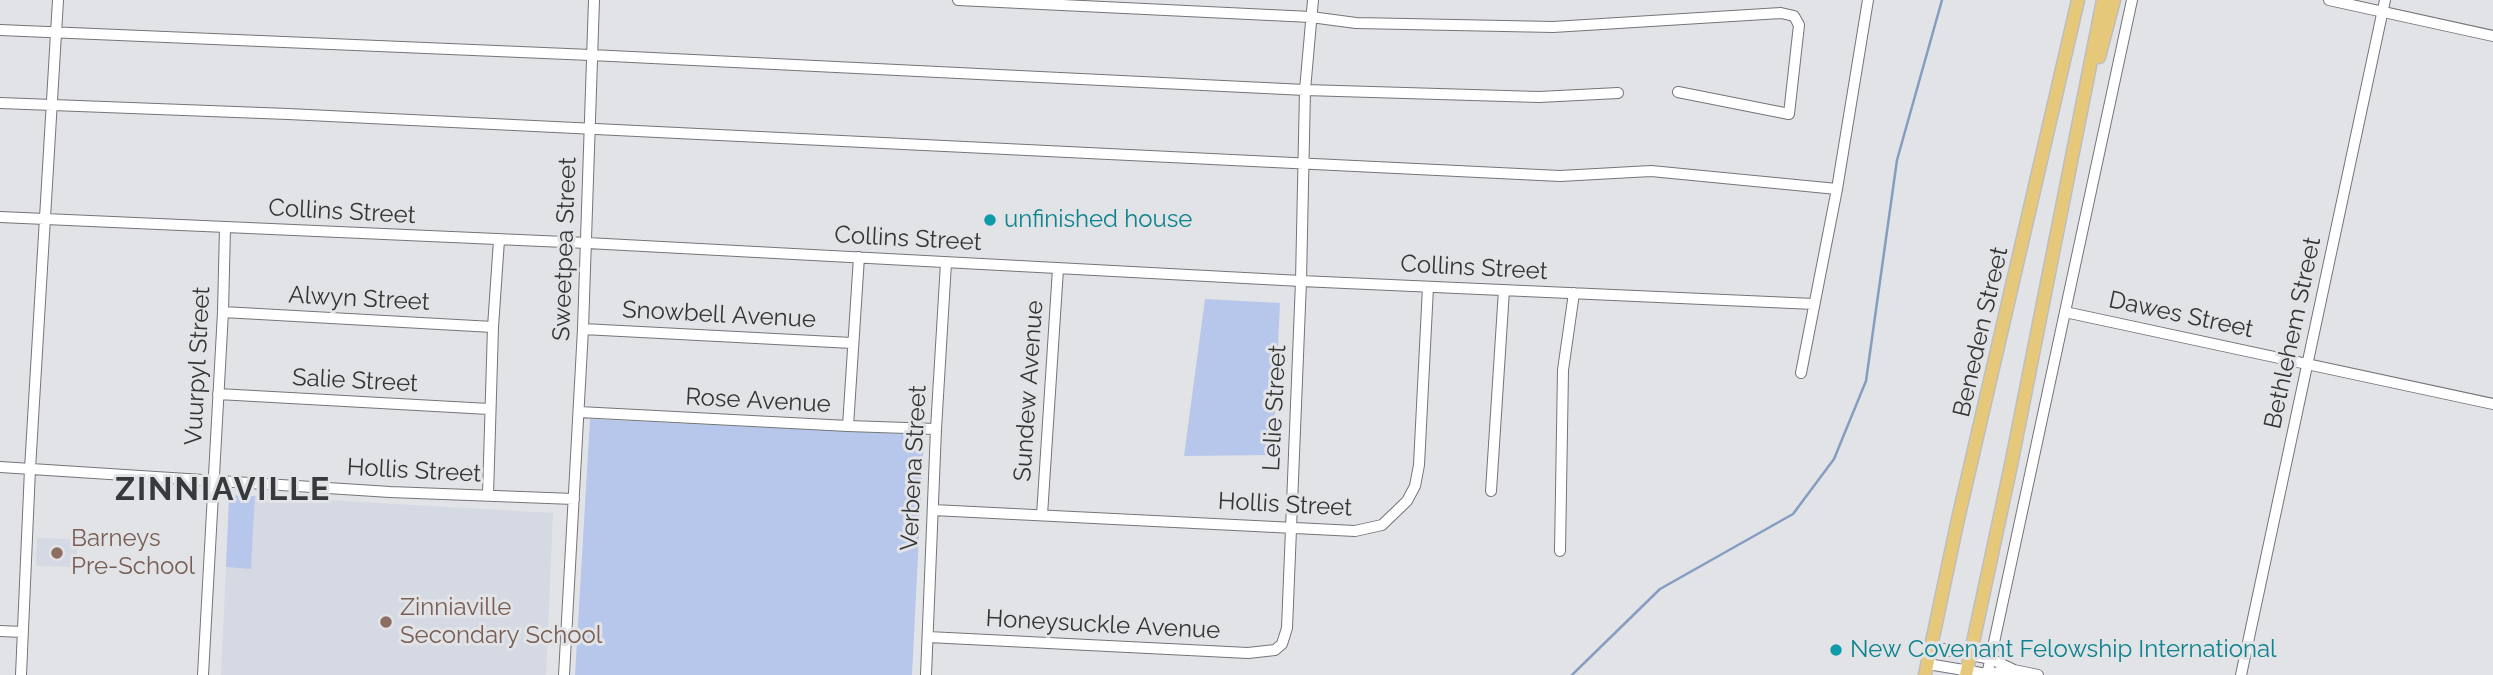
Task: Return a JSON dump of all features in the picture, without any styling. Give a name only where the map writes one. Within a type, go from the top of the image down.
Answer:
[{"type":"main road","name":"Beneden Street","points":[[1926,670],[1958,519],[2078,0]]},
{"type":"main road","points":[[1966,673],[2011,465],[2103,0]]},
{"type":"main road","points":[[2077,124],[2096,69],[2114,0]]},
{"type":"street","points":[[21,675],[30,469],[58,0]]},
{"type":"street","name":"Sweetpea Street","points":[[564,675],[587,243],[594,0]]},
{"type":"street","points":[[958,0],[1311,17],[1356,23],[1553,27],[1781,13],[1794,16],[1799,25],[1789,114],[1678,92]]},
{"type":"street","name":"Lelie Street","points":[[1275,650],[1285,639],[1287,628],[1301,281],[1305,90],[1313,0]]},
{"type":"street","points":[[1801,373],[1837,189],[1868,0]]},
{"type":"street","points":[[1987,675],[2132,0]]},
{"type":"street","points":[[2329,0],[2493,36]]},
{"type":"street","name":"Bethlehem Street","points":[[2241,675],[2385,0]]},
{"type":"street","points":[[0,30],[591,55],[1305,90],[1539,97],[1618,93]]},
{"type":"street","points":[[0,103],[288,114],[1560,176],[1651,171],[1837,189]]},
{"type":"street","name":"Collins Street","points":[[0,217],[587,243],[1058,269],[1814,304]]},
{"type":"street","name":"Vuurpyl Street","points":[[203,675],[223,312],[225,228]]},
{"type":"street","points":[[488,495],[489,409],[499,240]]},
{"type":"street","points":[[848,426],[859,257]]},
{"type":"street","name":"Verbena Street","points":[[926,675],[946,263]]},
{"type":"street","name":"Sundew Avenue","points":[[1042,515],[1058,269]]},
{"type":"street","name":"Hollis Street","points":[[933,510],[1355,531],[1382,525],[1407,501],[1415,486],[1419,464],[1428,286]]},
{"type":"street","points":[[1491,492],[1504,290]]},
{"type":"street","points":[[1560,551],[1563,370],[1574,293]]},
{"type":"street","name":"Alwyn Street","points":[[223,312],[493,327]]},
{"type":"street","name":"Dawes Street","points":[[2065,312],[2493,404]]},
{"type":"street","name":"Snowbell Avenue","points":[[583,329],[852,343]]},
{"type":"street","name":"Salie Street","points":[[218,394],[489,409]]},
{"type":"street","name":"Rose Avenue","points":[[579,412],[936,429]]},
{"type":"street","name":"Hollis Street","points":[[0,467],[212,481],[574,499]]},
{"type":"street","points":[[0,631],[23,632]]},
{"type":"street","name":"Honeysuckle Avenue","points":[[928,637],[1248,653],[1275,650]]},
{"type":"street","points":[[1931,647],[1990,659],[2014,670],[2038,675]]},
{"type":"street","points":[[1926,670],[1987,675],[2014,670]]},
{"type":"shaded area","points":[[1205,299],[1280,303],[1273,455],[1184,456]]},
{"type":"shaded area","points":[[590,419],[924,435],[912,675],[575,675]]},
{"type":"shaded area","points":[[229,495],[255,496],[251,569],[226,567]]},
{"type":"shaded area","name":"Zinniaville Secondary School","points":[[255,496],[553,513],[546,675],[221,675],[226,567],[251,568]]},
{"type":"shaded area","name":"Barneys Pre-School","points":[[37,538],[77,539],[77,567],[36,566]]},
{"type":"waterway","points":[[1572,675],[1660,589],[1793,514],[1834,459],[1866,381],[1897,160],[1942,0]]},
{"type":"place","name":"unfinished house","points":[[990,220]]},
{"type":"place","name":"Barneys Pre-School","points":[[57,553]]},
{"type":"place","name":"Zinniaville Secondary School","points":[[386,622]]},
{"type":"place","name":"New Covenant Felowship International","points":[[1836,650]]},
{"type":"district","name":"ZINNIAVILLE","points":[[223,490]]}]
